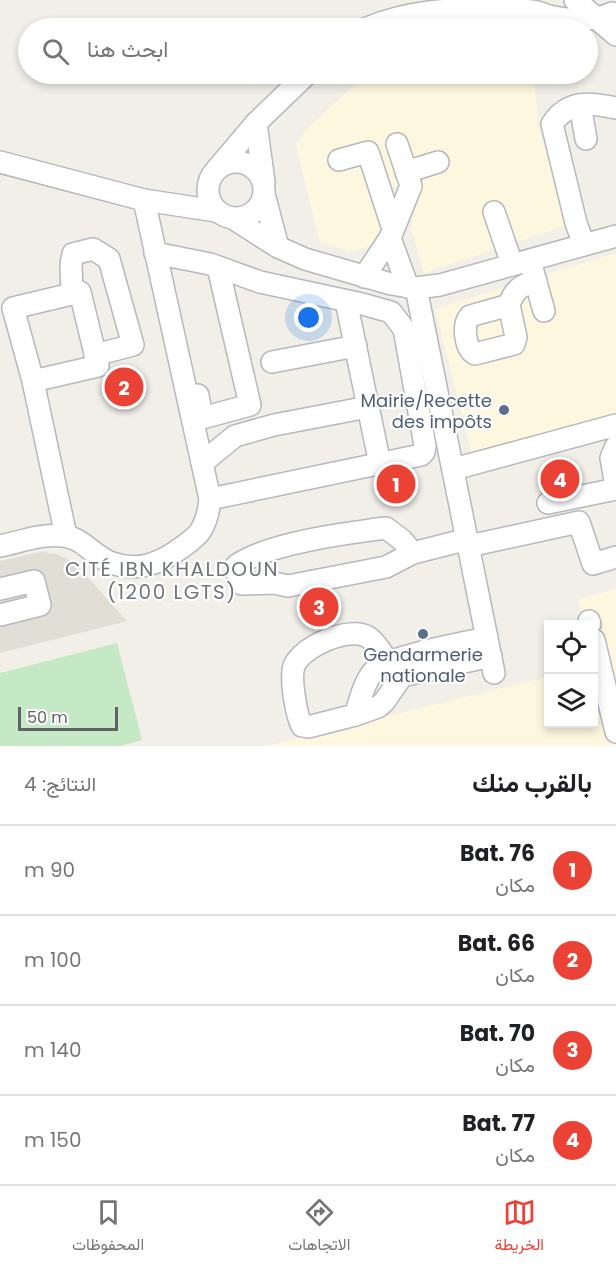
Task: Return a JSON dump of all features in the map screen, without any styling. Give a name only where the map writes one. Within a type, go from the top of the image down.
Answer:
[{"type":"street","points":[[575,0],[599,18],[616,35]]},
{"type":"street","points":[[395,18],[414,13],[474,9],[548,9],[599,18],[616,41]]},
{"type":"street","points":[[297,84],[256,123],[214,174],[208,195],[225,215],[278,247],[304,259],[364,277],[412,288],[440,285],[616,236]]},
{"type":"street","points":[[584,245],[576,223],[552,124],[559,114],[575,105],[592,103],[616,108]]},
{"type":"street","points":[[580,105],[586,139]]},
{"type":"street","points":[[0,162],[144,200],[245,217],[261,204],[264,189],[256,123]]},
{"type":"street","points":[[364,277],[391,233],[411,186],[397,144]]},
{"type":"street","points":[[339,160],[368,152],[391,233],[412,288],[454,469],[491,656]]},
{"type":"street","points":[[406,172],[438,162]]},
{"type":"street","points":[[177,205],[225,164],[244,163],[260,175],[278,247]]},
{"type":"street","points":[[144,200],[163,254],[202,418],[250,405],[218,267]]},
{"type":"street","points":[[494,212],[520,262],[536,281],[544,311]]},
{"type":"street","points":[[72,294],[70,264],[73,254],[93,249],[109,259],[133,345],[95,355]]},
{"type":"street","points":[[163,254],[218,267],[260,282],[391,312],[404,329],[425,449],[421,455],[210,499]]},
{"type":"street","points":[[0,546],[50,535],[66,536],[80,541],[108,562],[126,567],[144,567],[165,559],[201,531],[209,513],[210,499],[163,254]]},
{"type":"street","points":[[509,305],[513,293],[523,284],[536,281]]},
{"type":"street","points":[[33,381],[98,366],[80,292],[7,310],[33,381],[66,536]]},
{"type":"street","points":[[346,301],[380,464]]},
{"type":"street","points":[[272,362],[356,346]]},
{"type":"street","points":[[202,463],[236,435],[368,406]]},
{"type":"street","points":[[454,469],[616,425]]},
{"type":"street","points":[[548,503],[616,487],[611,458],[616,446]]},
{"type":"street","points":[[413,553],[402,540],[386,528],[342,533],[282,548],[246,560],[237,566],[238,577],[242,584],[274,583],[288,586],[386,567],[413,553],[579,522],[592,564],[616,558]]},
{"type":"street","points":[[0,589],[34,581],[40,605],[0,615]]},
{"type":"street","points":[[389,663],[369,638],[360,634],[330,638],[318,644],[294,666],[293,678],[298,718],[302,726],[309,728],[355,716],[378,707],[402,676],[491,656]]},
{"type":"street","points":[[598,653],[613,708],[616,732]]},
{"type":"street","points":[[355,716],[369,678],[376,669],[389,663],[491,656]]},
{"type":"shaded area","points":[[355,84],[535,84],[538,126],[568,225],[424,273],[411,228],[418,190],[407,184],[382,190],[389,221],[382,243],[349,252],[319,240],[296,145],[307,129]]},
{"type":"shaded area","points":[[616,253],[616,415],[472,455],[435,309]]},
{"type":"shaded area","points":[[40,552],[57,554],[75,563],[127,621],[0,653],[0,561]]},
{"type":"shaded area","points":[[616,589],[616,746],[266,746],[544,678],[544,728],[598,728],[598,620],[583,620],[578,599]]},
{"type":"green space","points":[[117,643],[142,740],[121,746],[0,746],[0,673]]},
{"type":"place","name":"Bat. 66","points":[[124,387]]},
{"type":"place","name":"Mairie/Recette des impôts","points":[[504,410]]},
{"type":"place","name":"Bat. 77","points":[[560,479]]},
{"type":"place","name":"Bat. 76","points":[[396,484]]},
{"type":"place","name":"Bat. 70","points":[[319,607]]},
{"type":"place","name":"Gendarmerie nationale","points":[[423,634]]},
{"type":"district","name":"CITÉ IBN KHALDOUN (1200 LGTS)","points":[[172,580]]}]
